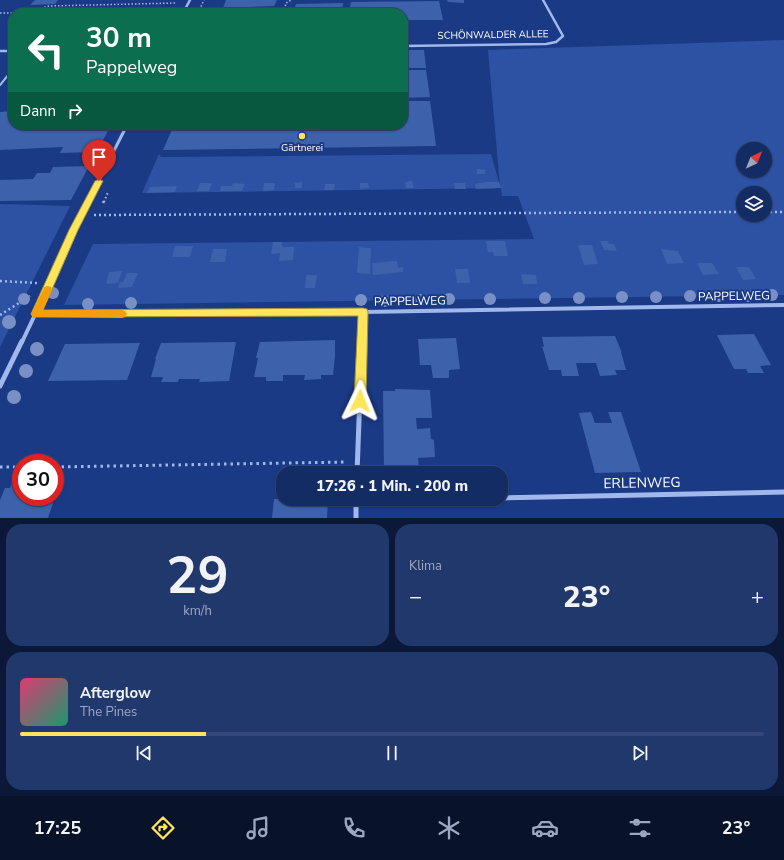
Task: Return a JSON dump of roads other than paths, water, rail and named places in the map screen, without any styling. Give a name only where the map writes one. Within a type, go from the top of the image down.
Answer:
[{"type":"street","name":"SCHÖNWALDER ALLEE","points":[[408,46],[554,43],[563,36],[543,0]]},
{"type":"street","points":[[0,386],[124,130]]},
{"type":"street","name":"PAPPELWEG","points":[[36,314],[363,312],[784,305]]},
{"type":"street","points":[[358,466],[363,312]]},
{"type":"street","name":"ERLENWEG","points":[[508,498],[784,492]]},
{"type":"street","points":[[356,506],[356,518]]},
{"type":"lane","points":[[0,85],[8,75]]},
{"type":"place","name":"Gärtnerei","points":[[302,136]]}]
